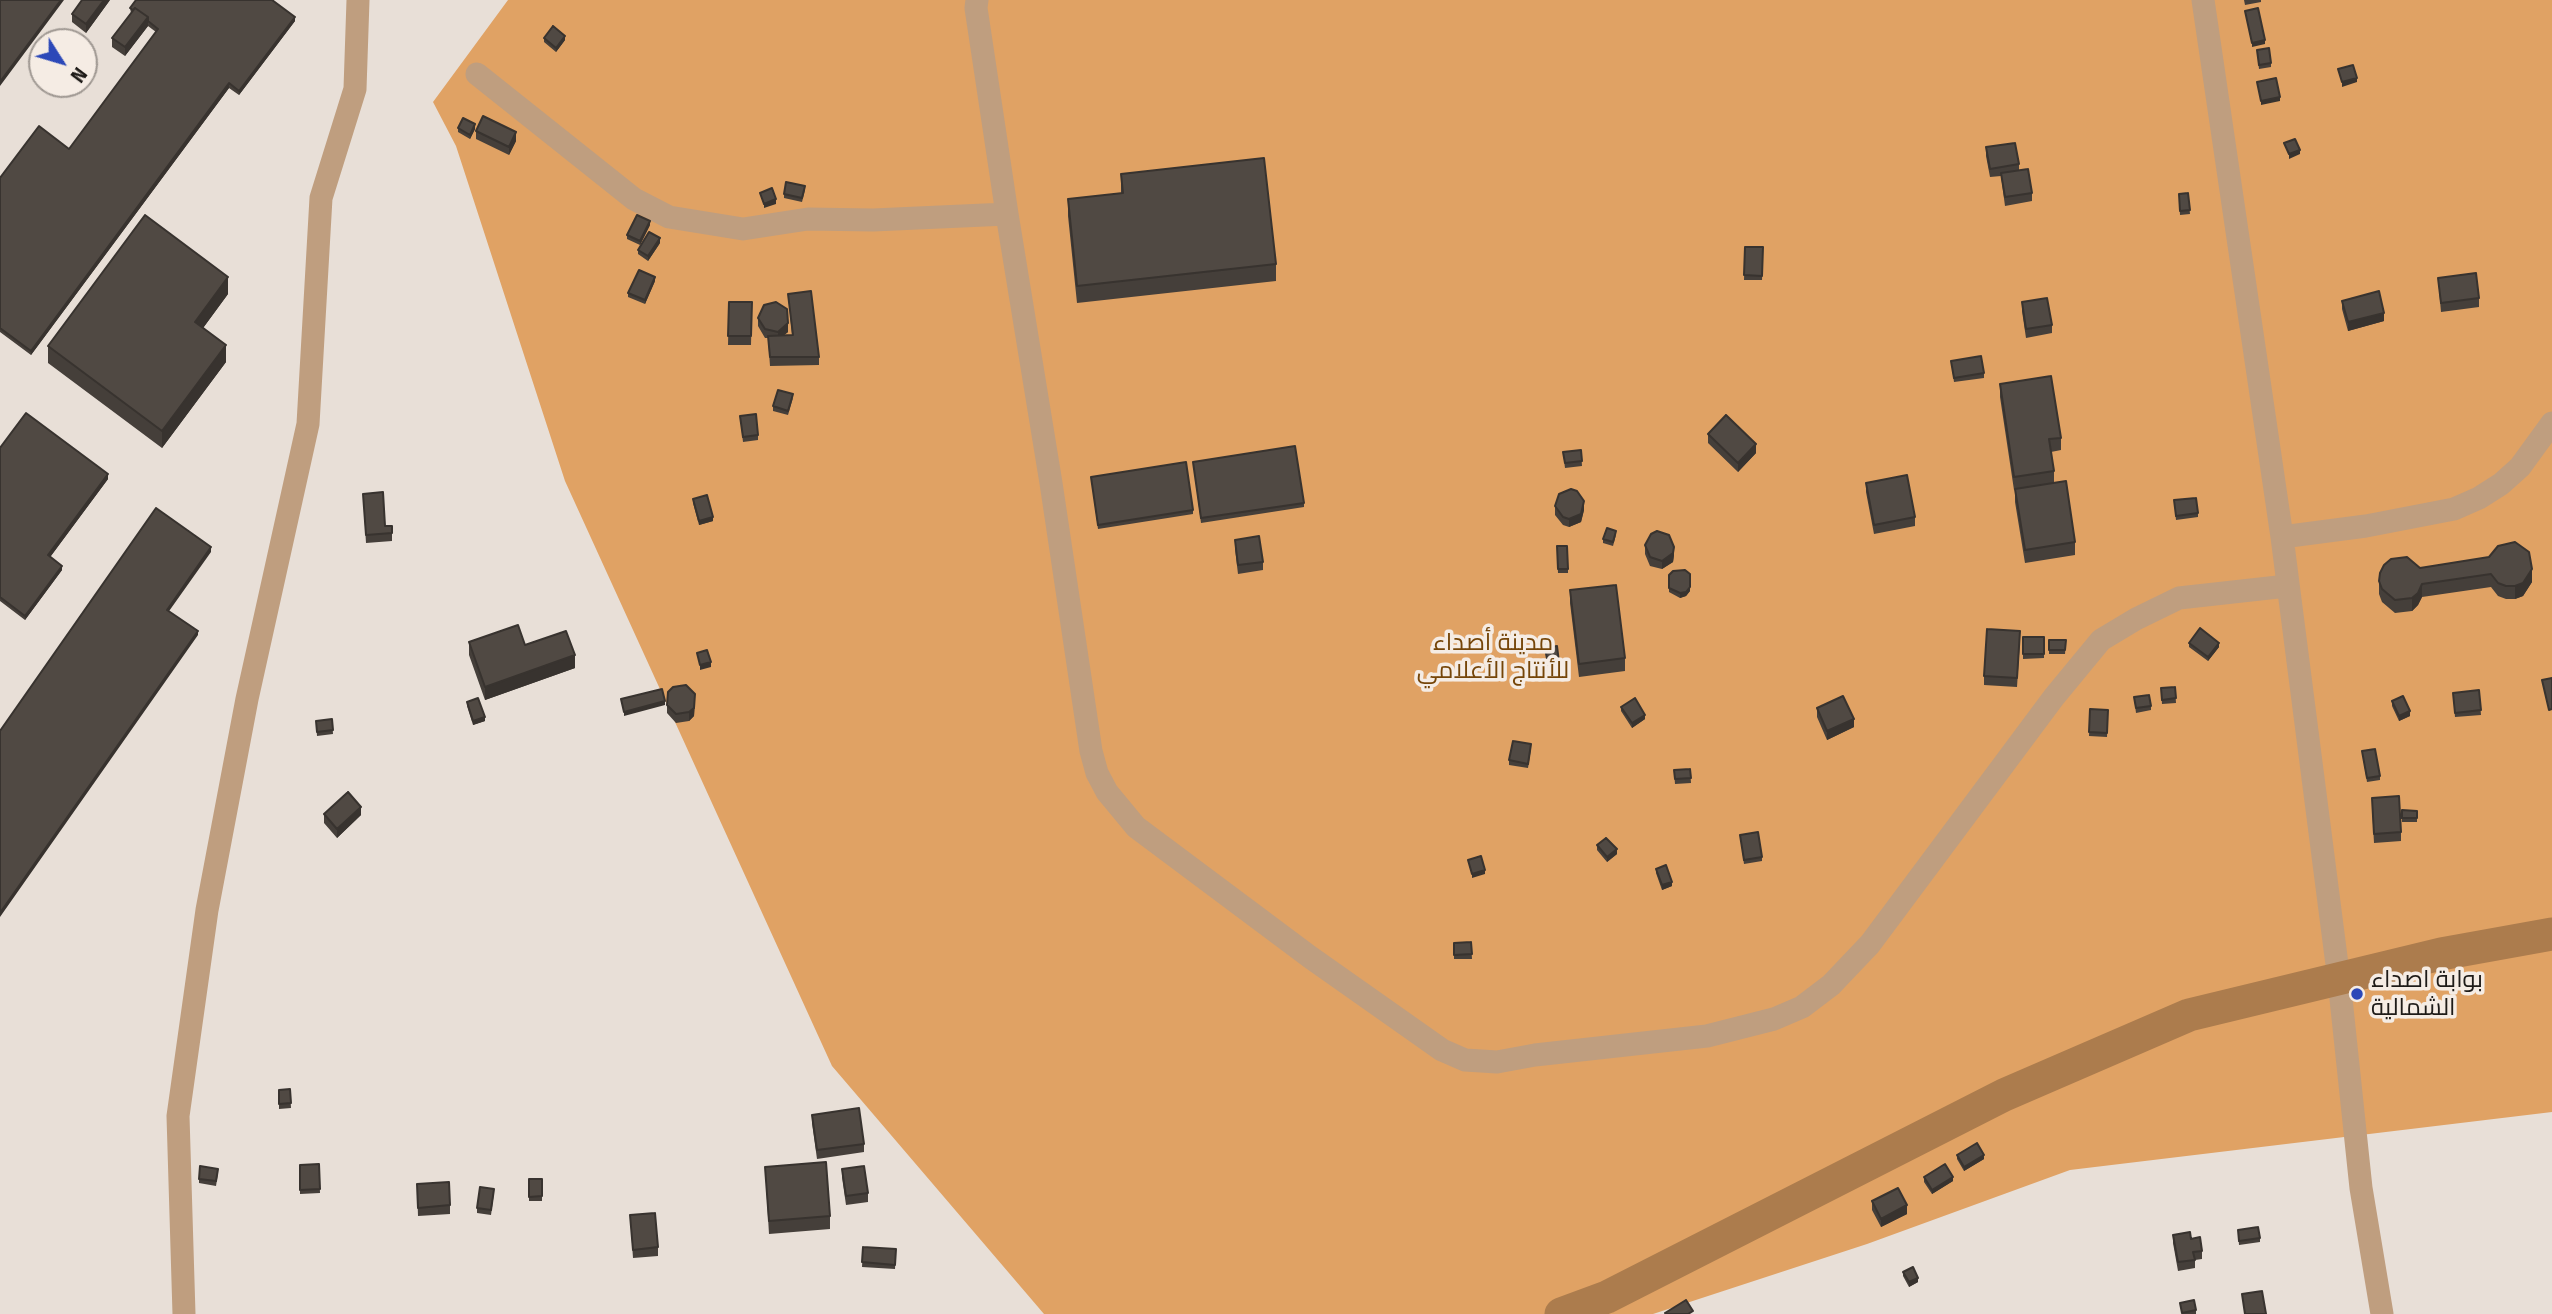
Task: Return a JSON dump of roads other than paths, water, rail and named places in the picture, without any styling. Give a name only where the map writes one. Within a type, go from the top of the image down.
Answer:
[{"type":"main road","points":[[1561,1314],[1607,1297],[2004,1095],[2189,1015],[2441,954],[2552,934]]},
{"type":"street","points":[[184,1314],[178,1116],[214,870],[247,699],[309,424],[321,198],[355,89],[358,0]]},
{"type":"street","points":[[977,0],[976,8],[1007,214],[1091,751],[1097,773],[1107,792],[1136,828],[1332,973],[1442,1050],[1465,1060],[1497,1062],[1535,1055],[1707,1036],[1774,1019],[1801,1007],[1831,985],[1870,944],[2046,708],[2101,640],[2179,598],[2287,586]]},
{"type":"street","points":[[2203,0],[2282,537],[2339,980],[2361,1188],[2382,1314]]},
{"type":"street","points":[[477,74],[634,199],[669,217],[743,229],[808,219],[873,220],[1007,214]]},
{"type":"street","points":[[2282,537],[2365,526],[2454,509],[2501,484],[2519,467],[2552,423]]},
{"type":"place","name":"بوابة اصداء الشمالية","points":[[2357,994]]},
{"type":"park label","name":"مدينة أصداء للأنتاج الأعلامي","points":[[1493,657]]}]
